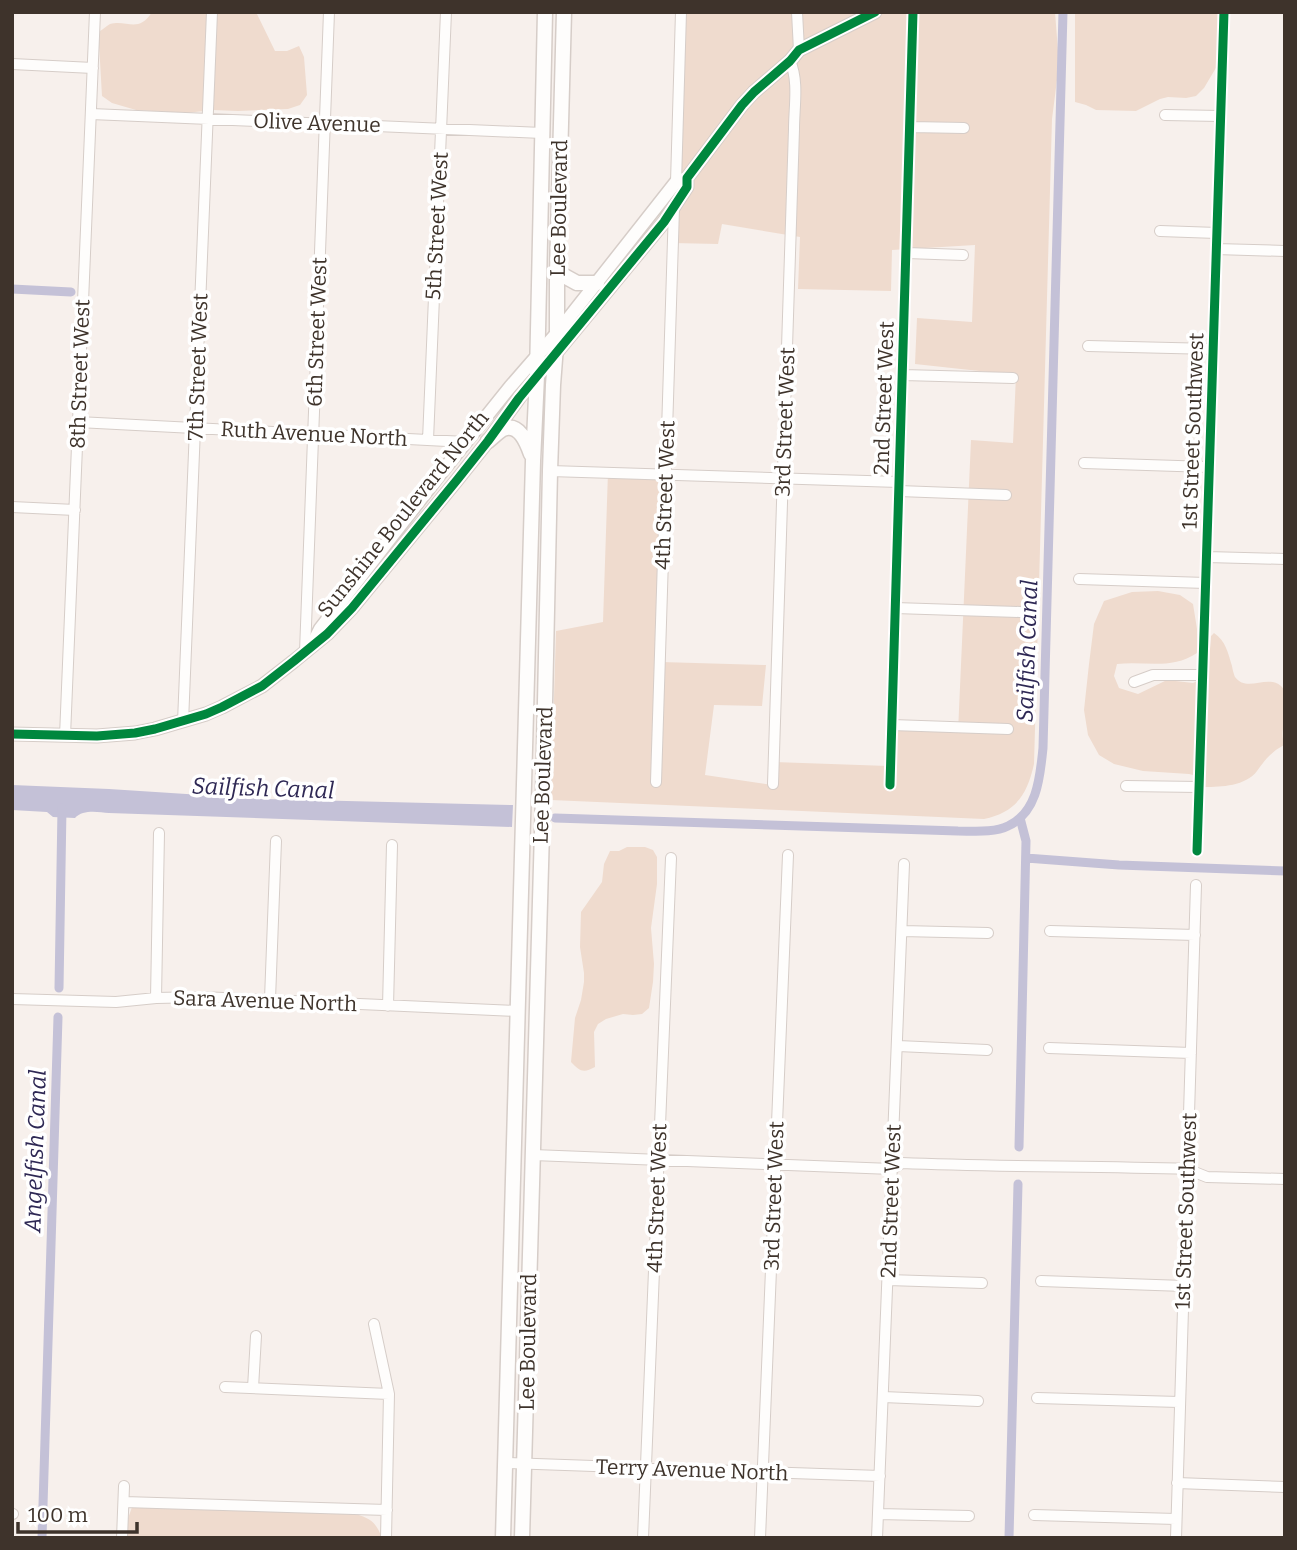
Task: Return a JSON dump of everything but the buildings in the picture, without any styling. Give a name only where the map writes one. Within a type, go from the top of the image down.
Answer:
[{"type":"main road","name":"Lee Boulevard","points":[[503,1538],[538,356],[545,12]]},
{"type":"main road","points":[[555,12],[554,66],[562,83]]},
{"type":"main road","name":"Lee Boulevard","points":[[522,1538],[564,12]]},
{"type":"main road","points":[[557,272],[577,283],[597,283]]},
{"type":"main road","points":[[488,441],[504,428],[520,432],[533,461]]},
{"type":"main road","points":[[517,1010],[524,1017],[526,1032],[523,1167],[532,1188]]},
{"type":"street","name":"8th Street West","points":[[65,736],[95,12]]},
{"type":"street","name":"7th Street West","points":[[183,722],[212,12]]},
{"type":"street","name":"6th Street West","points":[[309,648],[313,434],[329,12]]},
{"type":"street","name":"5th Street West","points":[[428,440],[446,12]]},
{"type":"street","points":[[681,12],[682,180]]},
{"type":"street","points":[[797,12],[799,50]]},
{"type":"street","name":"Sunshine Boulevard North","points":[[309,648],[320,629],[466,442],[742,105],[799,50],[875,12]]},
{"type":"street","name":"2nd Street West","points":[[890,785],[914,12]]},
{"type":"street","name":"1st Street Southwest","points":[[1198,851],[1224,12]]},
{"type":"street","name":"3rd Street West","points":[[773,784],[795,79],[790,61]]},
{"type":"street","points":[[12,64],[93,68]]},
{"type":"street","name":"Olive Avenue","points":[[91,114],[542,133]]},
{"type":"street","points":[[1165,114],[1220,116]]},
{"type":"street","points":[[911,127],[964,128]]},
{"type":"street","name":"Sunshine Boulevard North","points":[[12,734],[106,736],[135,733],[183,722],[214,711],[279,674],[327,634],[404,545],[519,398],[615,284],[674,208],[687,187],[682,180]]},
{"type":"street","name":"4th Street West","points":[[656,782],[674,208]]},
{"type":"street","points":[[1160,231],[1217,233]]},
{"type":"street","points":[[1216,249],[1285,251]]},
{"type":"street","points":[[907,253],[963,255]]},
{"type":"street","points":[[1088,346],[1213,349]]},
{"type":"street","points":[[903,375],[1013,378]]},
{"type":"street","name":"Ruth Avenue North","points":[[78,422],[466,442]]},
{"type":"street","points":[[1084,463],[1209,467]]},
{"type":"street","points":[[550,471],[783,478],[1006,495]]},
{"type":"street","points":[[12,506],[75,510]]},
{"type":"street","points":[[352,608],[356,595],[385,555],[384,546],[404,545]]},
{"type":"street","points":[[1207,557],[1285,559]]},
{"type":"street","points":[[1079,579],[1206,583]]},
{"type":"street","points":[[895,608],[1020,612]]},
{"type":"street","points":[[1134,682],[1153,675],[1203,675]]},
{"type":"street","points":[[892,725],[1008,729]]},
{"type":"street","points":[[1126,786],[1199,786]]},
{"type":"street","points":[[156,998],[159,833]]},
{"type":"street","points":[[271,999],[276,841]]},
{"type":"street","points":[[388,1006],[392,845]]},
{"type":"street","name":"3rd Street West","points":[[760,1538],[788,855]]},
{"type":"street","name":"4th Street West","points":[[643,1538],[671,858]]},
{"type":"street","name":"2nd Street West","points":[[877,1538],[904,864]]},
{"type":"street","name":"1st Street Southwest","points":[[1175,1538],[1196,885]]},
{"type":"street","points":[[902,931],[988,933]]},
{"type":"street","points":[[1050,931],[1195,935]]},
{"type":"street","name":"Sara Avenue North","points":[[12,999],[108,1002],[202,996],[517,1010]]},
{"type":"street","points":[[898,1046],[987,1050]]},
{"type":"street","points":[[1049,1048],[1191,1052]]},
{"type":"street","points":[[533,1156],[892,1169],[902,1163],[1187,1169],[1207,1177],[1285,1179]]},
{"type":"street","points":[[888,1280],[982,1283]]},
{"type":"street","points":[[1041,1282],[1184,1286]]},
{"type":"street","points":[[374,1324],[389,1394],[386,1538]]},
{"type":"street","points":[[253,1388],[256,1336]]},
{"type":"street","points":[[225,1387],[389,1394]]},
{"type":"street","points":[[883,1397],[978,1401]]},
{"type":"street","points":[[1037,1398],[1180,1402]]},
{"type":"street","name":"Terry Avenue North","points":[[505,1463],[880,1476]]},
{"type":"street","points":[[1177,1483],[1285,1487]]},
{"type":"street","points":[[122,1538],[124,1486]]},
{"type":"street","points":[[124,1502],[387,1510]]},
{"type":"street","points":[[878,1514],[969,1516]]},
{"type":"street","points":[[1034,1515],[1176,1519]]},
{"type":"shaded area","points":[[152,12],[256,12],[275,51],[287,51],[299,46],[304,57],[307,95],[300,105],[288,109],[186,113],[136,110],[112,103],[102,96],[100,31],[110,24],[137,24],[147,19]]},
{"type":"shaded area","points":[[677,12],[864,12],[797,46],[685,174],[677,177]]},
{"type":"shaded area","points":[[886,12],[1055,12],[1059,64],[1052,119],[1034,764],[1028,785],[1012,807],[984,819],[551,800],[556,631],[603,622],[608,472],[665,474],[661,662],[766,665],[762,706],[714,705],[705,775],[773,785],[774,762],[888,766],[896,719],[958,732],[971,440],[1013,443],[1016,375],[915,364],[917,318],[972,322],[975,245],[892,250],[891,291],[798,289],[800,237],[722,224],[718,244],[672,243],[672,218],[692,181],[745,108],[802,53]]},
{"type":"shaded area","points":[[1075,12],[1224,12],[1223,56],[1204,88],[1196,96],[1160,99],[1136,111],[1096,110],[1075,102]]},
{"type":"shaded area","points":[[1158,591],[1180,595],[1193,604],[1197,653],[1168,663],[1117,664],[1114,676],[1119,688],[1138,694],[1167,680],[1193,683],[1208,676],[1211,636],[1214,633],[1228,652],[1235,677],[1251,684],[1275,683],[1283,689],[1284,745],[1272,753],[1252,776],[1240,783],[1205,787],[1205,778],[1189,774],[1143,771],[1114,764],[1099,755],[1088,735],[1084,710],[1089,664],[1094,624],[1104,601],[1132,592]]},
{"type":"shaded area","points":[[12,785],[265,799],[513,805],[512,827],[96,812],[82,813],[75,818],[53,817],[47,812],[12,810]]},
{"type":"shaded area","points":[[645,847],[653,850],[657,857],[657,884],[651,928],[654,964],[649,1008],[642,1014],[623,1014],[598,1024],[594,1032],[595,1067],[582,1070],[571,1062],[575,1018],[584,982],[580,947],[581,912],[602,882],[604,864],[610,851]]},
{"type":"shaded area","points":[[132,1507],[350,1512],[370,1520],[382,1538],[122,1538]]},
{"type":"waterway","name":"Sailfish Canal","points":[[555,818],[990,831],[1008,826],[1026,812],[1036,792],[1043,748],[1063,12]]},
{"type":"waterway","points":[[12,289],[71,292]]},
{"type":"waterway","name":"Angelfish Canal","points":[[59,988],[62,808]]},
{"type":"waterway","points":[[1019,1147],[1026,841],[1020,818]]},
{"type":"waterway","points":[[1026,858],[1119,865],[1285,871]]},
{"type":"waterway","name":"Angelfish Canal","points":[[42,1538],[58,1017]]},
{"type":"waterway","points":[[1009,1538],[1018,1184]]},
{"type":"cycle path","points":[[12,734],[97,736],[135,733],[206,714],[262,686],[327,634],[352,608],[457,480],[519,398],[664,222],[687,187],[687,178],[742,105],[799,50],[875,12]]},
{"type":"cycle path","points":[[890,785],[913,12]]},
{"type":"cycle path","points":[[1197,851],[1224,12]]}]
